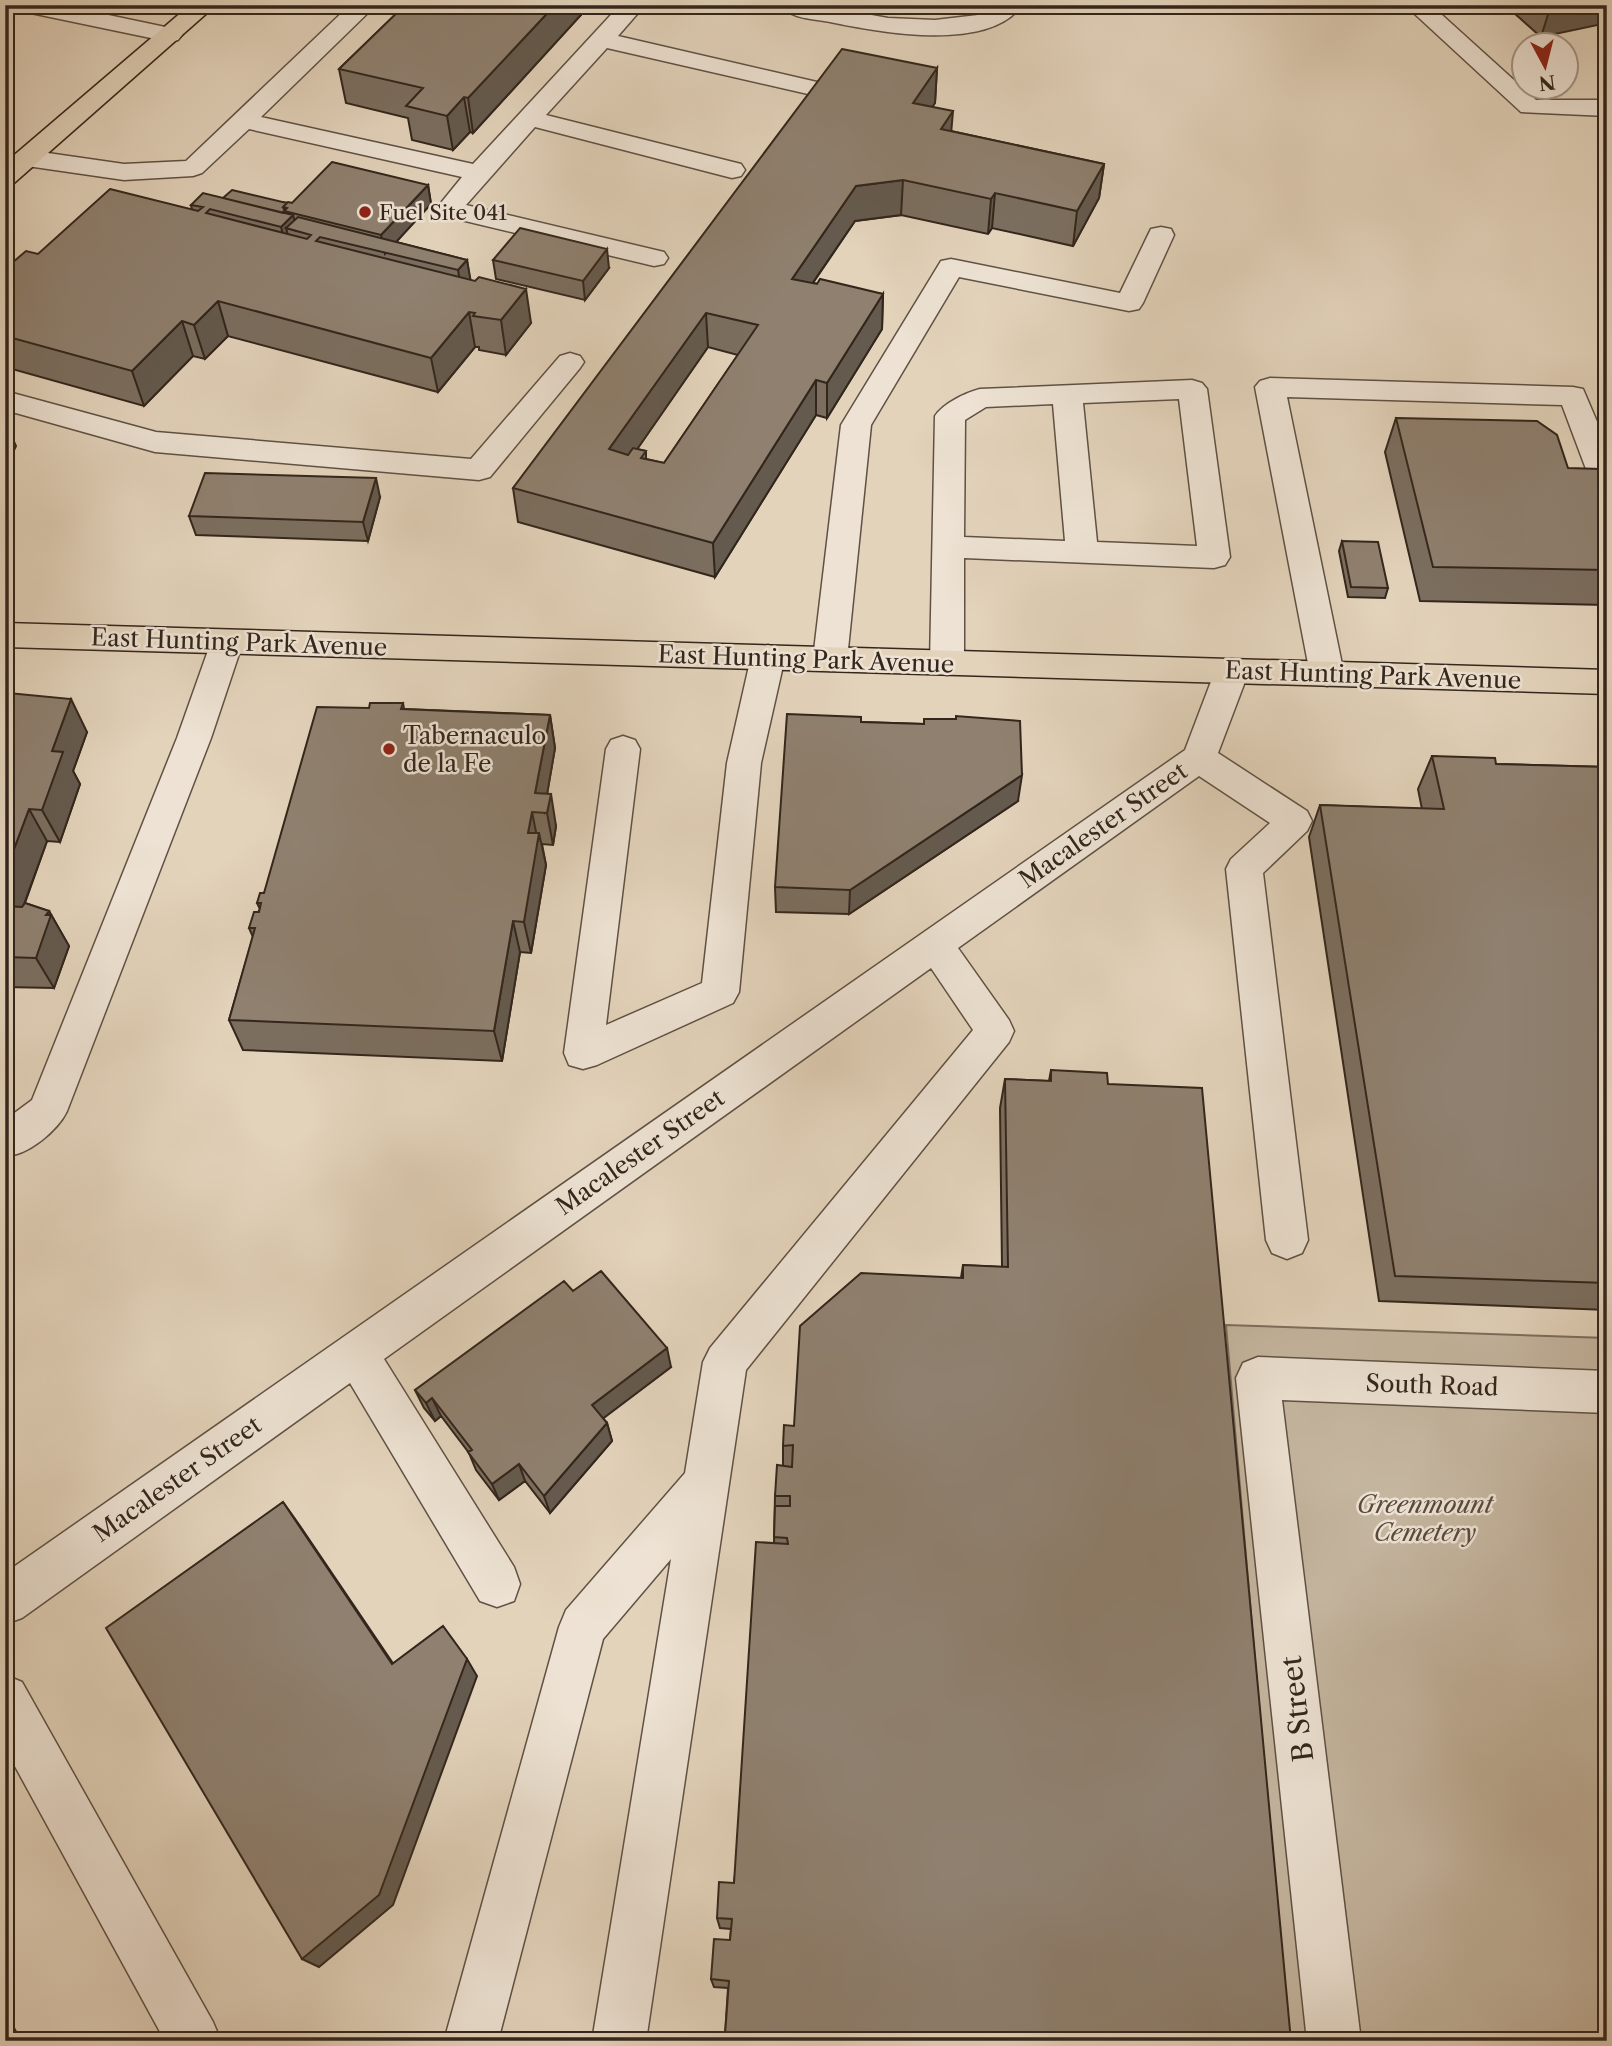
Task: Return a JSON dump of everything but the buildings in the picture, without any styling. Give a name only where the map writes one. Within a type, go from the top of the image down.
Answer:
[{"type":"main road","points":[[11,171],[204,5]]},
{"type":"main road","name":"East Hunting Park Avenue","points":[[5,635],[1607,682]]},
{"type":"street","points":[[26,5],[170,35]]},
{"type":"street","points":[[11,171],[124,172],[193,168],[364,5]]},
{"type":"street","points":[[633,5],[449,209],[654,258]]},
{"type":"street","points":[[792,5],[881,26],[936,26],[985,22],[1010,5]]},
{"type":"street","points":[[1417,5],[1530,107],[1607,108]]},
{"type":"street","points":[[600,39],[808,87]]},
{"type":"street","points":[[529,118],[732,170]]},
{"type":"street","points":[[243,120],[479,173]]},
{"type":"street","points":[[830,659],[856,425],[951,267],[1129,303],[1161,235]]},
{"type":"street","points":[[5,400],[155,442],[478,470],[570,362]]},
{"type":"street","points":[[1327,674],[1270,387],[1573,396],[1607,485]]},
{"type":"street","points":[[947,663],[948,547],[950,416],[980,398],[1192,389],[1214,556],[948,547]]},
{"type":"street","points":[[1067,394],[1082,552]]},
{"type":"street","points":[[5,1139],[11,1139],[47,1111],[194,738],[227,642]]},
{"type":"street","points":[[623,748],[583,1053],[720,992],[744,763],[768,657]]},
{"type":"street","name":"Macalester Street","points":[[5,1601],[1199,758],[1232,671]]},
{"type":"street","points":[[1199,758],[1294,821],[1244,869],[1287,1240]]},
{"type":"street","points":[[619,2041],[725,1362],[995,1031],[934,944]]},
{"type":"street","points":[[356,1353],[497,1584]]},
{"type":"street","name":"South Road","points":[[1258,1378],[1607,1392]]},
{"type":"street","name":"B Street","points":[[1258,1378],[1334,2041]]},
{"type":"street","points":[[471,2041],[583,1627],[706,1483]]},
{"type":"street","points":[[5,1699],[194,2041]]},
{"type":"green space","name":"Greenmount Cemetery","points":[[1226,1325],[1607,1338],[1607,2041],[1288,2041]]},
{"type":"place","name":"Fuel Site 041","points":[[365,212]]},
{"type":"place","name":"Tabernaculo de la Fe","points":[[389,749]]}]
